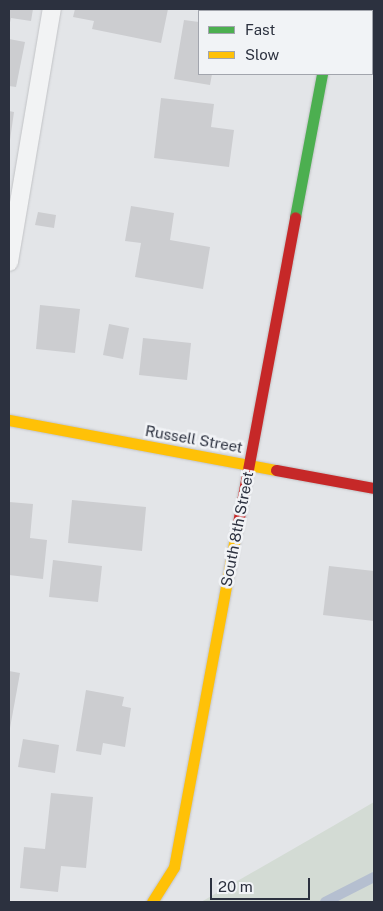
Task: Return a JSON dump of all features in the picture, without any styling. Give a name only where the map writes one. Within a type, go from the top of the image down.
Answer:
[{"type":"street","name":"South 8th Street","points":[[152,902],[174,867],[322,75]]},
{"type":"street","name":"Russell Street","points":[[9,420],[374,488]]},
{"type":"lane","points":[[9,262],[52,9]]},
{"type":"shaded area","points":[[374,802],[374,902],[201,902],[333,826]]},
{"type":"building","points":[[9,9],[33,9],[31,21],[11,18],[9,27]]},
{"type":"building","points":[[75,9],[168,9],[161,43],[92,29],[94,21],[73,17]]},
{"type":"building","points":[[184,20],[198,22],[198,75],[212,75],[210,85],[174,79]]},
{"type":"building","points":[[9,39],[25,42],[16,87],[9,86]]},
{"type":"building","points":[[161,98],[214,104],[211,127],[234,130],[229,167],[154,158]]},
{"type":"building","points":[[9,111],[14,112],[10,140],[9,140]]},
{"type":"building","points":[[131,206],[174,213],[170,240],[210,247],[203,289],[135,277],[141,243],[125,241]]},
{"type":"building","points":[[38,212],[56,215],[54,228],[35,225]]},
{"type":"building","points":[[40,305],[80,309],[75,353],[36,349]]},
{"type":"building","points":[[109,324],[129,328],[123,359],[103,355]]},
{"type":"building","points":[[143,338],[191,343],[187,380],[139,375]]},
{"type":"building","points":[[72,500],[146,507],[142,551],[68,543]]},
{"type":"building","points":[[9,502],[33,504],[30,538],[47,540],[43,579],[9,575]]},
{"type":"building","points":[[53,560],[102,566],[98,602],[49,597]]},
{"type":"building","points":[[329,566],[374,571],[374,621],[323,615]]},
{"type":"building","points":[[9,671],[20,673],[10,728],[9,728]]},
{"type":"building","points":[[86,690],[124,697],[122,706],[131,708],[125,747],[103,743],[101,755],[76,751]]},
{"type":"building","points":[[23,739],[59,745],[55,773],[18,767]]},
{"type":"building","points":[[51,793],[93,797],[86,868],[61,866],[58,892],[20,888],[24,847],[45,849]]},
{"type":"waterway","points":[[325,902],[374,877]]},
{"type":"traffic: fast","points":[[295,217],[322,75]]},
{"type":"traffic: slow","points":[[9,420],[276,470]]},
{"type":"traffic: slow","points":[[152,902],[174,867],[237,528]]},
{"type":"traffic: jam","points":[[237,528],[295,217]]},
{"type":"traffic: jam","points":[[276,470],[374,488]]}]
